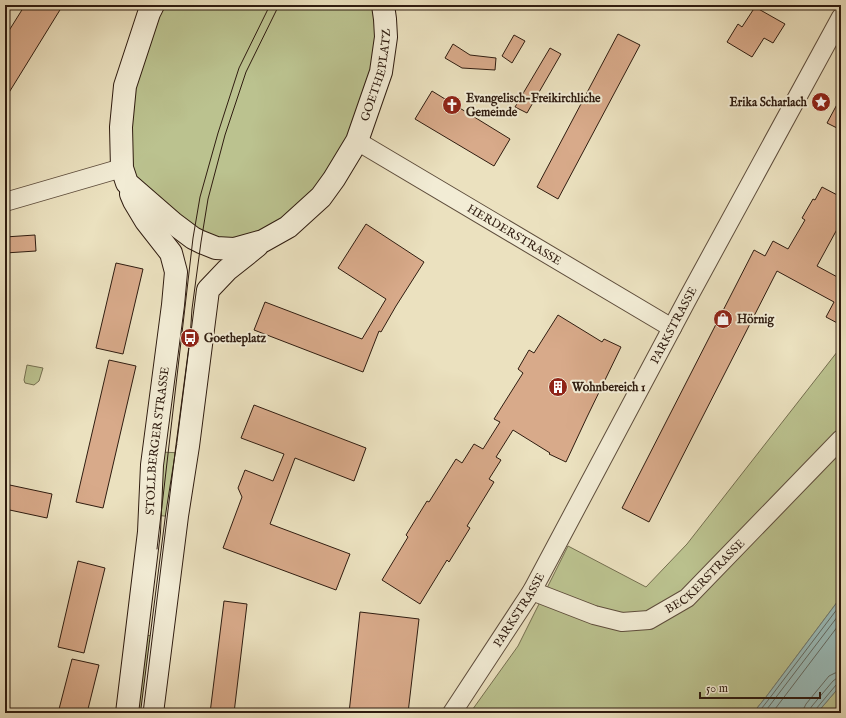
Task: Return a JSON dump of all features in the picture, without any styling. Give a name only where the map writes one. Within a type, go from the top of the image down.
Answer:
[{"type":"main road","name":"GOETHEPLATZ","points":[[124,175],[173,223],[193,238],[216,248],[234,249],[264,241],[288,227],[321,196],[334,179],[357,141],[380,72],[386,37],[383,5]]},
{"type":"main road","points":[[124,175],[121,127],[125,86],[146,8]]},
{"type":"main road","name":"STOLLBERGER STRASSE","points":[[124,175],[134,201],[146,221],[171,253],[176,272],[152,465],[149,532],[127,713]]},
{"type":"main road","points":[[152,713],[176,516],[188,446],[208,290],[227,270],[264,241]]},
{"type":"street","name":"PARKSTRASSE","points":[[452,713],[532,591],[672,328],[841,17]]},
{"type":"street","name":"HERDERSTRASSE","points":[[357,141],[672,328]]},
{"type":"street","points":[[5,202],[124,175]]},
{"type":"street","name":"BECKERSTRASSE","points":[[532,591],[594,615],[622,622],[649,620],[687,598],[841,439]]},
{"type":"green space","points":[[153,5],[383,5],[357,141],[288,227],[216,248],[127,183],[121,127]]},
{"type":"green space","points":[[841,347],[841,597],[753,713],[470,713],[518,646],[568,546],[646,587],[687,544]]},
{"type":"green space","points":[[27,365],[43,368],[39,381],[34,385],[25,383],[24,380]]},
{"type":"green space","points":[[160,452],[183,453],[172,517],[156,515]]},
{"type":"green space","points":[[140,635],[157,636],[148,713],[131,713]]},
{"type":"green space","points":[[841,685],[841,713],[817,713]]},
{"type":"water","points":[[841,597],[841,685],[817,713],[753,713],[766,697]]},
{"type":"building","points":[[25,5],[63,5],[5,99],[5,37]]},
{"type":"building","points":[[755,7],[785,24],[773,43],[764,38],[752,57],[727,42],[738,24],[742,27]]},
{"type":"building","points":[[618,34],[640,45],[558,199],[537,187]]},
{"type":"building","points":[[514,35],[525,41],[512,63],[502,56]]},
{"type":"building","points":[[453,44],[470,55],[496,58],[495,70],[462,68],[445,58]]},
{"type":"building","points":[[550,48],[561,54],[527,113],[515,107]]},
{"type":"building","points":[[432,91],[510,139],[494,166],[415,119]]},
{"type":"building","points":[[841,97],[841,130],[827,123]]},
{"type":"building","points":[[822,187],[841,197],[841,222],[817,266],[841,279],[841,325],[826,317],[834,302],[777,271],[649,522],[622,508],[754,250],[765,256],[773,241],[788,249],[805,220],[802,218]]},
{"type":"building","points":[[366,224],[424,262],[381,332],[379,331],[363,372],[254,330],[265,302],[362,339],[386,299],[338,268]]},
{"type":"building","points":[[35,235],[36,251],[5,253],[5,237]]},
{"type":"building","points":[[116,263],[143,269],[123,354],[96,348]]},
{"type":"building","points":[[558,315],[602,342],[604,339],[621,347],[566,462],[549,454],[550,453],[513,430],[496,457],[501,460],[489,479],[494,482],[467,526],[470,528],[449,562],[447,560],[420,604],[382,580],[408,537],[406,535],[456,459],[462,463],[474,444],[483,449],[500,422],[494,419],[523,373],[518,369],[529,350],[534,353]]},
{"type":"building","points":[[109,360],[136,366],[103,508],[76,502]]},
{"type":"building","points":[[254,405],[366,448],[354,481],[295,458],[270,524],[350,554],[336,590],[223,548],[242,497],[238,488],[245,470],[273,481],[284,454],[241,438]]},
{"type":"building","points":[[5,484],[52,494],[47,518],[5,509]]},
{"type":"building","points":[[78,561],[105,568],[84,653],[58,647]]},
{"type":"building","points":[[224,601],[247,604],[234,713],[210,713]]},
{"type":"building","points":[[360,612],[419,619],[408,713],[349,713]]},
{"type":"building","points":[[72,659],[99,665],[87,713],[58,713]]},
{"type":"tram line","points":[[157,549],[193,238],[200,197],[218,133],[239,68],[270,5]]},
{"type":"tram line","points":[[143,713],[190,338],[192,309],[208,199],[225,135],[246,72],[279,5]]},
{"type":"place","name":"Erika Scharlach","points":[[821,102]]},
{"type":"place","name":"Evangelisch-Freikirchliche Gemeinde","points":[[452,105]]},
{"type":"place","name":"Hörnig","points":[[723,319]]},
{"type":"place","name":"Goetheplatz","points":[[190,338]]},
{"type":"place","name":"Wohnbereich 1","points":[[558,387]]}]
